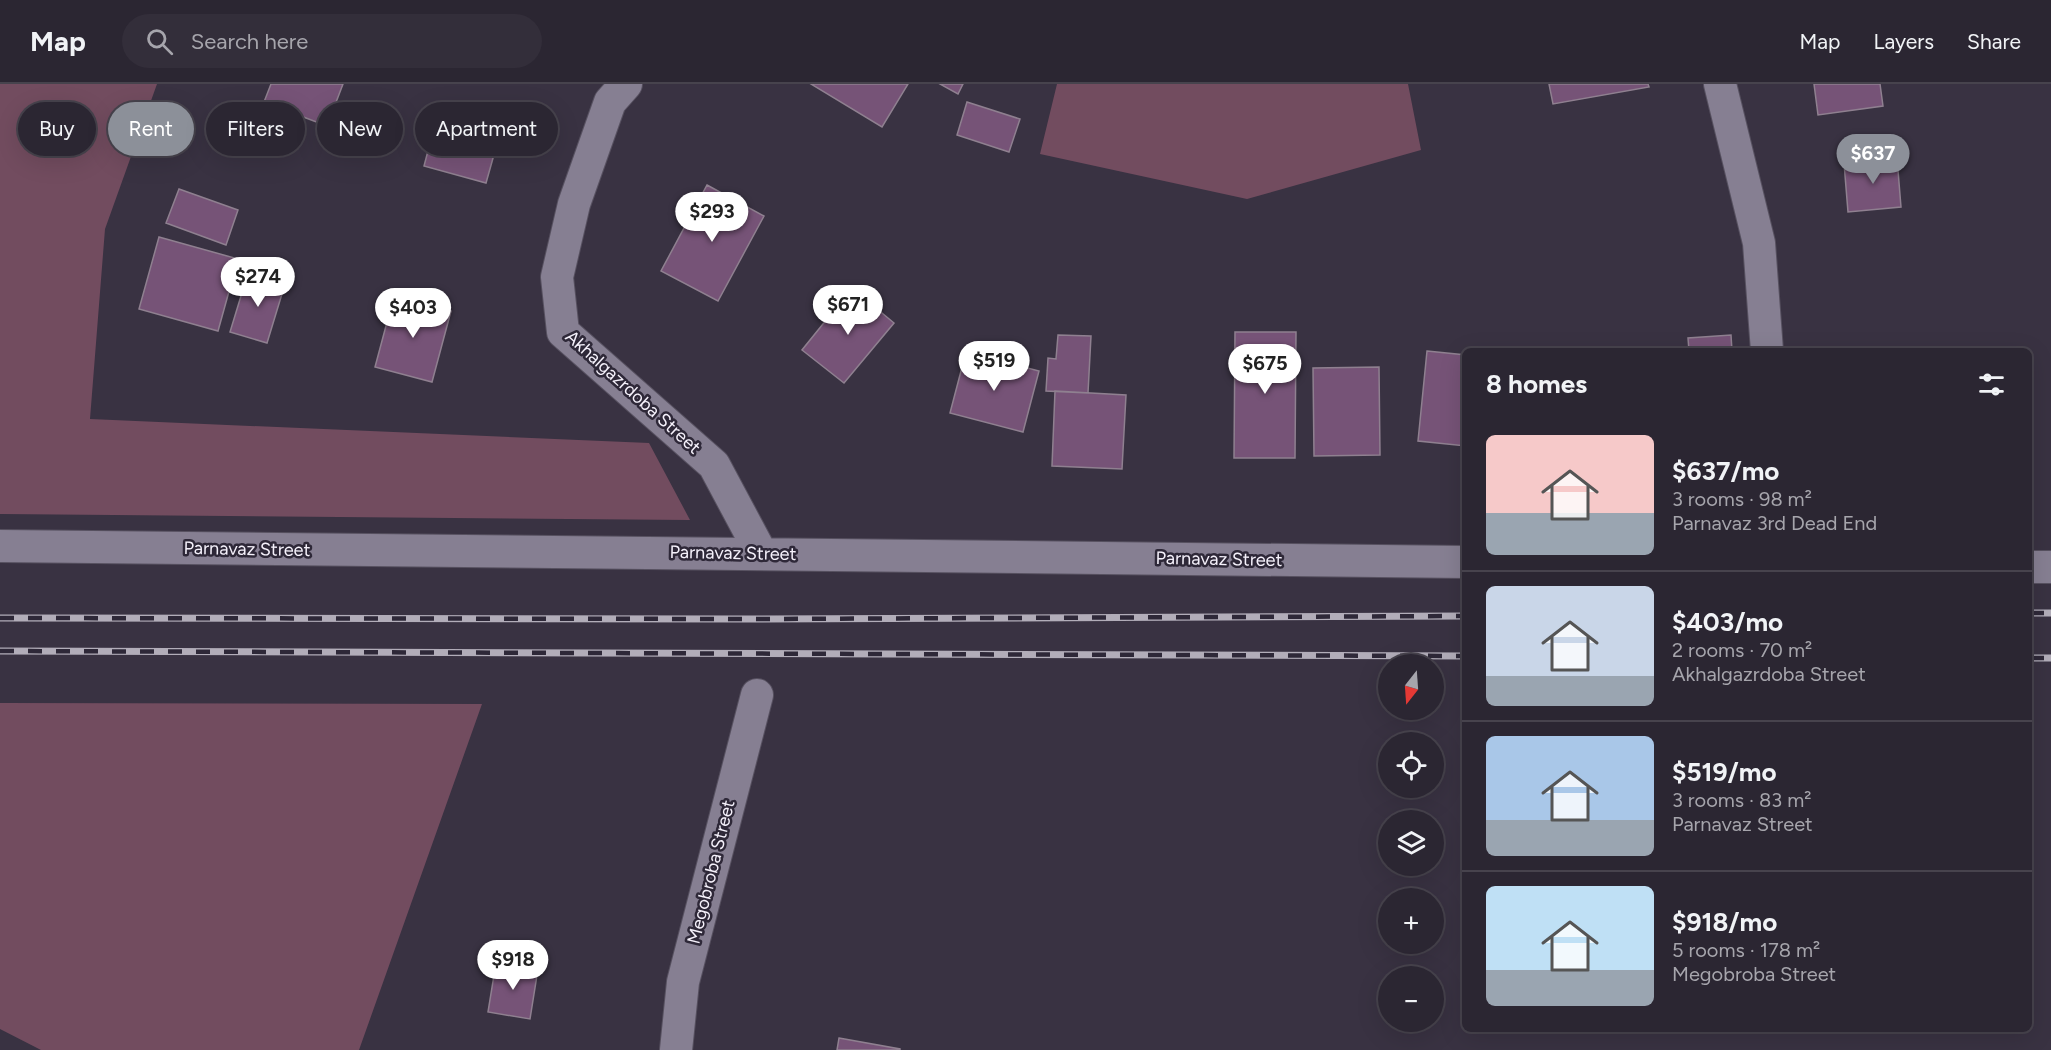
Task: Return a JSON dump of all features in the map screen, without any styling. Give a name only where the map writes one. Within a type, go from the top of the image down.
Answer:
[{"type":"street","name":"Akhalgazrdoba Street","points":[[626,84],[610,102],[574,204],[557,277],[563,332],[714,465],[761,553]]},
{"type":"street","points":[[1720,84],[1759,243],[1767,348]]},
{"type":"street","name":"Parnavaz Street","points":[[0,546],[1462,562]]},
{"type":"street","points":[[2032,567],[2051,567]]},
{"type":"street","name":"Megobroba Street","points":[[676,1050],[683,982],[756,695]]},
{"type":"shaded area","points":[[0,84],[157,84],[151,102],[108,102],[108,156],[131,156],[105,229],[90,419],[649,443],[690,520],[0,514]]},
{"type":"shaded area","points":[[1057,84],[1408,84],[1421,150],[1247,199],[1040,154]]},
{"type":"shaded area","points":[[0,703],[482,704],[359,1050],[41,1050],[0,1029]]},
{"type":"building","points":[[271,84],[343,84],[336,102],[317,102],[317,122],[305,118],[305,102],[264,102]]},
{"type":"building","points":[[811,84],[908,84],[882,127]]},
{"type":"building","points":[[940,84],[963,84],[958,94]]},
{"type":"building","points":[[1549,84],[1648,84],[1649,87],[1553,104]]},
{"type":"building","points":[[1814,84],[1880,84],[1883,106],[1818,115]]},
{"type":"building","points":[[967,102],[1020,119],[1009,152],[957,135]]},
{"type":"building","points":[[427,156],[494,156],[486,183],[424,166]]},
{"type":"building","points":[[1897,158],[1901,207],[1848,212],[1844,163]]},
{"type":"building","points":[[707,185],[764,216],[718,301],[661,271]]},
{"type":"building","points":[[179,189],[238,210],[226,245],[166,223]]},
{"type":"building","points":[[159,237],[238,259],[218,331],[139,309]]},
{"type":"building","points":[[248,273],[285,284],[267,343],[230,332]]},
{"type":"building","points":[[852,288],[894,323],[844,383],[802,350]]},
{"type":"building","points":[[394,296],[451,311],[432,382],[375,367]]},
{"type":"building","points":[[1235,332],[1296,332],[1295,458],[1234,458]]},
{"type":"building","points":[[1058,335],[1091,336],[1088,393],[1046,391],[1048,358],[1056,359]]},
{"type":"building","points":[[1731,335],[1732,348],[1689,348],[1688,338]]},
{"type":"building","points":[[1427,351],[1462,355],[1462,446],[1418,441]]},
{"type":"building","points":[[966,352],[1039,371],[1023,432],[950,413]]},
{"type":"building","points":[[1379,367],[1380,455],[1314,456],[1313,368]]},
{"type":"building","points":[[1055,391],[1126,395],[1122,469],[1052,466]]},
{"type":"building","points":[[496,963],[538,969],[530,1019],[488,1012]]},
{"type":"building","points":[[839,1038],[900,1049],[900,1050],[837,1050]]},
{"type":"railway","points":[[2032,613],[2051,613]]},
{"type":"railway","points":[[0,618],[759,619],[1462,616]]},
{"type":"railway","points":[[0,651],[1462,656]]},
{"type":"railway","points":[[2032,658],[2051,658]]}]
